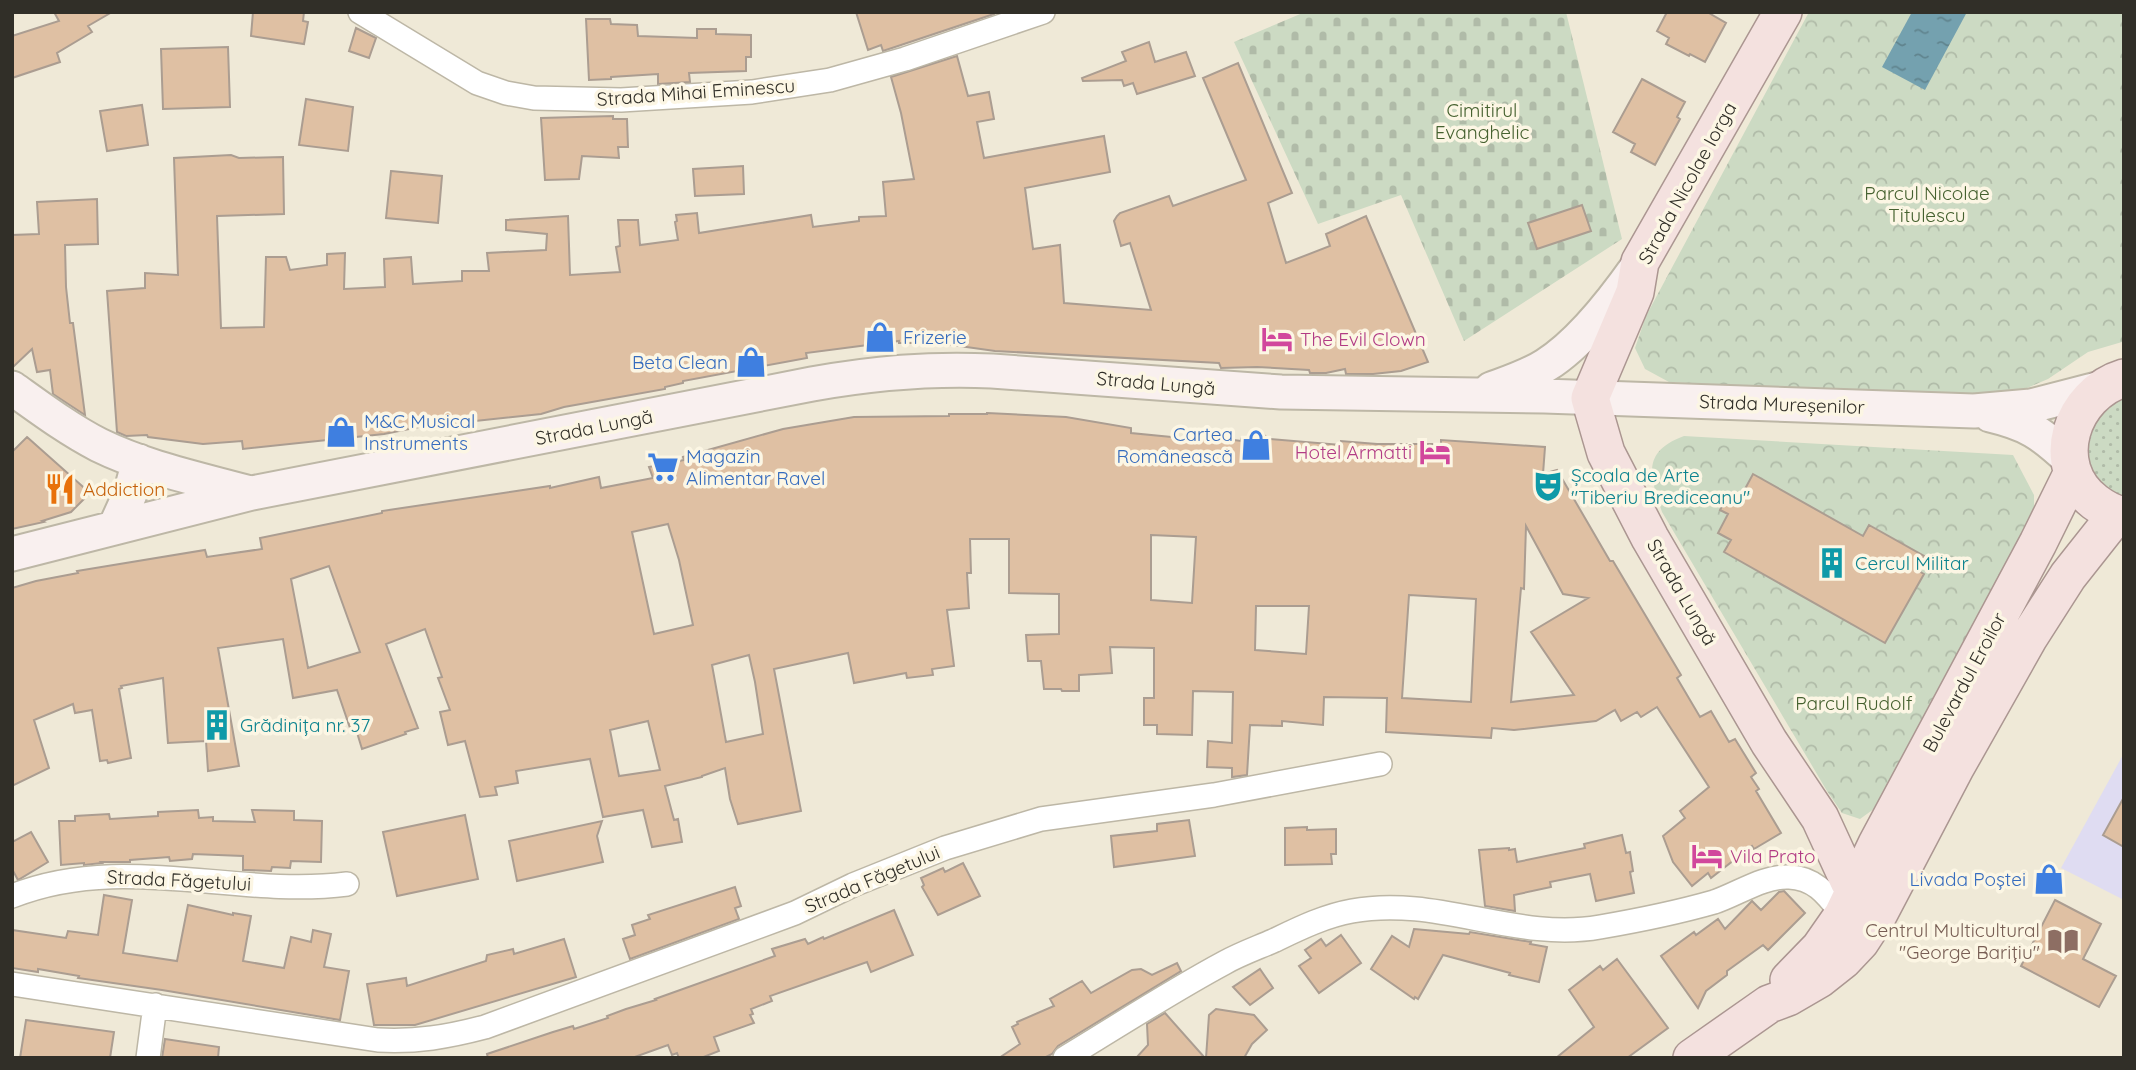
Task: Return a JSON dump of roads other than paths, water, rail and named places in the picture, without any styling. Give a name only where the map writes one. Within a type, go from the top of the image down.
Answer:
[{"type":"main road","name":"Strada Nicolae Iorga","points":[[1591,398],[1635,292],[1640,262],[1783,12]]},
{"type":"main road","points":[[1477,395],[1547,365],[1598,318],[1640,262]]},
{"type":"main road","name":"Strada Lungă","points":[[12,554],[252,493],[813,384],[915,370],[992,371],[1280,392],[1591,398],[1606,453],[1650,538],[1769,742],[1820,818],[1859,906]]},
{"type":"main road","name":"Strada Mureșenilor","points":[[1591,398],[1974,411],[2031,406],[2112,383]]},
{"type":"main road","name":"Bulevardul Eroilor","points":[[1692,1058],[1769,1004],[1788,997],[1819,979],[1860,942],[1859,906],[1895,846],[2038,543],[2071,467],[2071,439],[2075,419],[2086,402],[2112,383]]},
{"type":"main road","name":"Strada Lungă","points":[[12,388],[98,444],[139,461],[252,493]]},
{"type":"main road","name":"Strada Mureșenilor","points":[[1974,411],[2017,421],[2049,440],[2071,467]]},
{"type":"main road","points":[[115,527],[130,494],[139,461]]},
{"type":"main road","points":[[2071,467],[2079,487],[2088,496],[2120,515]]},
{"type":"main road","name":"Bulevardul Eroilor","points":[[1895,846],[1955,768],[2029,637],[2068,576],[2120,515]]},
{"type":"main road","name":"Strada Lungă","points":[[1820,818],[1856,836],[1895,846]]},
{"type":"street","name":"Strada Mihai Eminescu","points":[[360,12],[477,83],[506,93],[534,98],[621,100],[752,92],[830,80],[905,59],[1043,12]]},
{"type":"street","name":"Strada Făgetului","points":[[12,984],[155,1005],[378,1049],[406,1041],[444,1038],[485,1027],[795,912],[945,848],[1041,819],[1214,796],[1380,764]]},
{"type":"street","name":"Strada Făgetului","points":[[12,896],[55,882],[92,876],[142,875],[284,886],[347,884]]},
{"type":"street","points":[[1065,1058],[1225,962],[1314,922],[1352,911],[1402,907],[1431,909],[1561,931],[1598,928],[1713,902],[1766,881],[1790,877],[1808,881],[1859,906]]},
{"type":"street","points":[[148,1058],[155,1005]]},
{"type":"water","points":[[1912,12],[1967,12],[1925,90],[1882,67]]},
{"type":"place","name":"Frizerie","points":[[880,337]]},
{"type":"place","name":"The Evil Clown","points":[[1277,339]]},
{"type":"place","name":"Beta Clean","points":[[751,362]]},
{"type":"place","name":"M&C Musical Instruments","points":[[341,432]]},
{"type":"place","name":"Cartea Românească","points":[[1256,445]]},
{"type":"place","name":"Hotel Armatti","points":[[1435,452]]},
{"type":"place","name":"Magazin Alimentar Ravel","points":[[663,467]]},
{"type":"place","name":"Școala de Arte \"Tiberiu Brediceanu\"","points":[[1548,486]]},
{"type":"place","name":"Addiction","points":[[60,489]]},
{"type":"place","name":"Cercul Militar","points":[[1832,563]]},
{"type":"place","name":"Grădinița nr. 37","points":[[217,725]]},
{"type":"place","name":"Vila Prato","points":[[1707,856]]},
{"type":"place","name":"Livada Poștei","points":[[2049,879]]},
{"type":"place","name":"Centrul Multicultural \"George Barițiu\"","points":[[2063,941]]},
{"type":"park label","name":"Cimitirul Evanghelic","points":[[1482,121]]},
{"type":"park label","name":"Parcul Nicolae Titulescu","points":[[1927,204]]},
{"type":"park label","name":"Parcul Rudolf","points":[[1854,703]]}]
